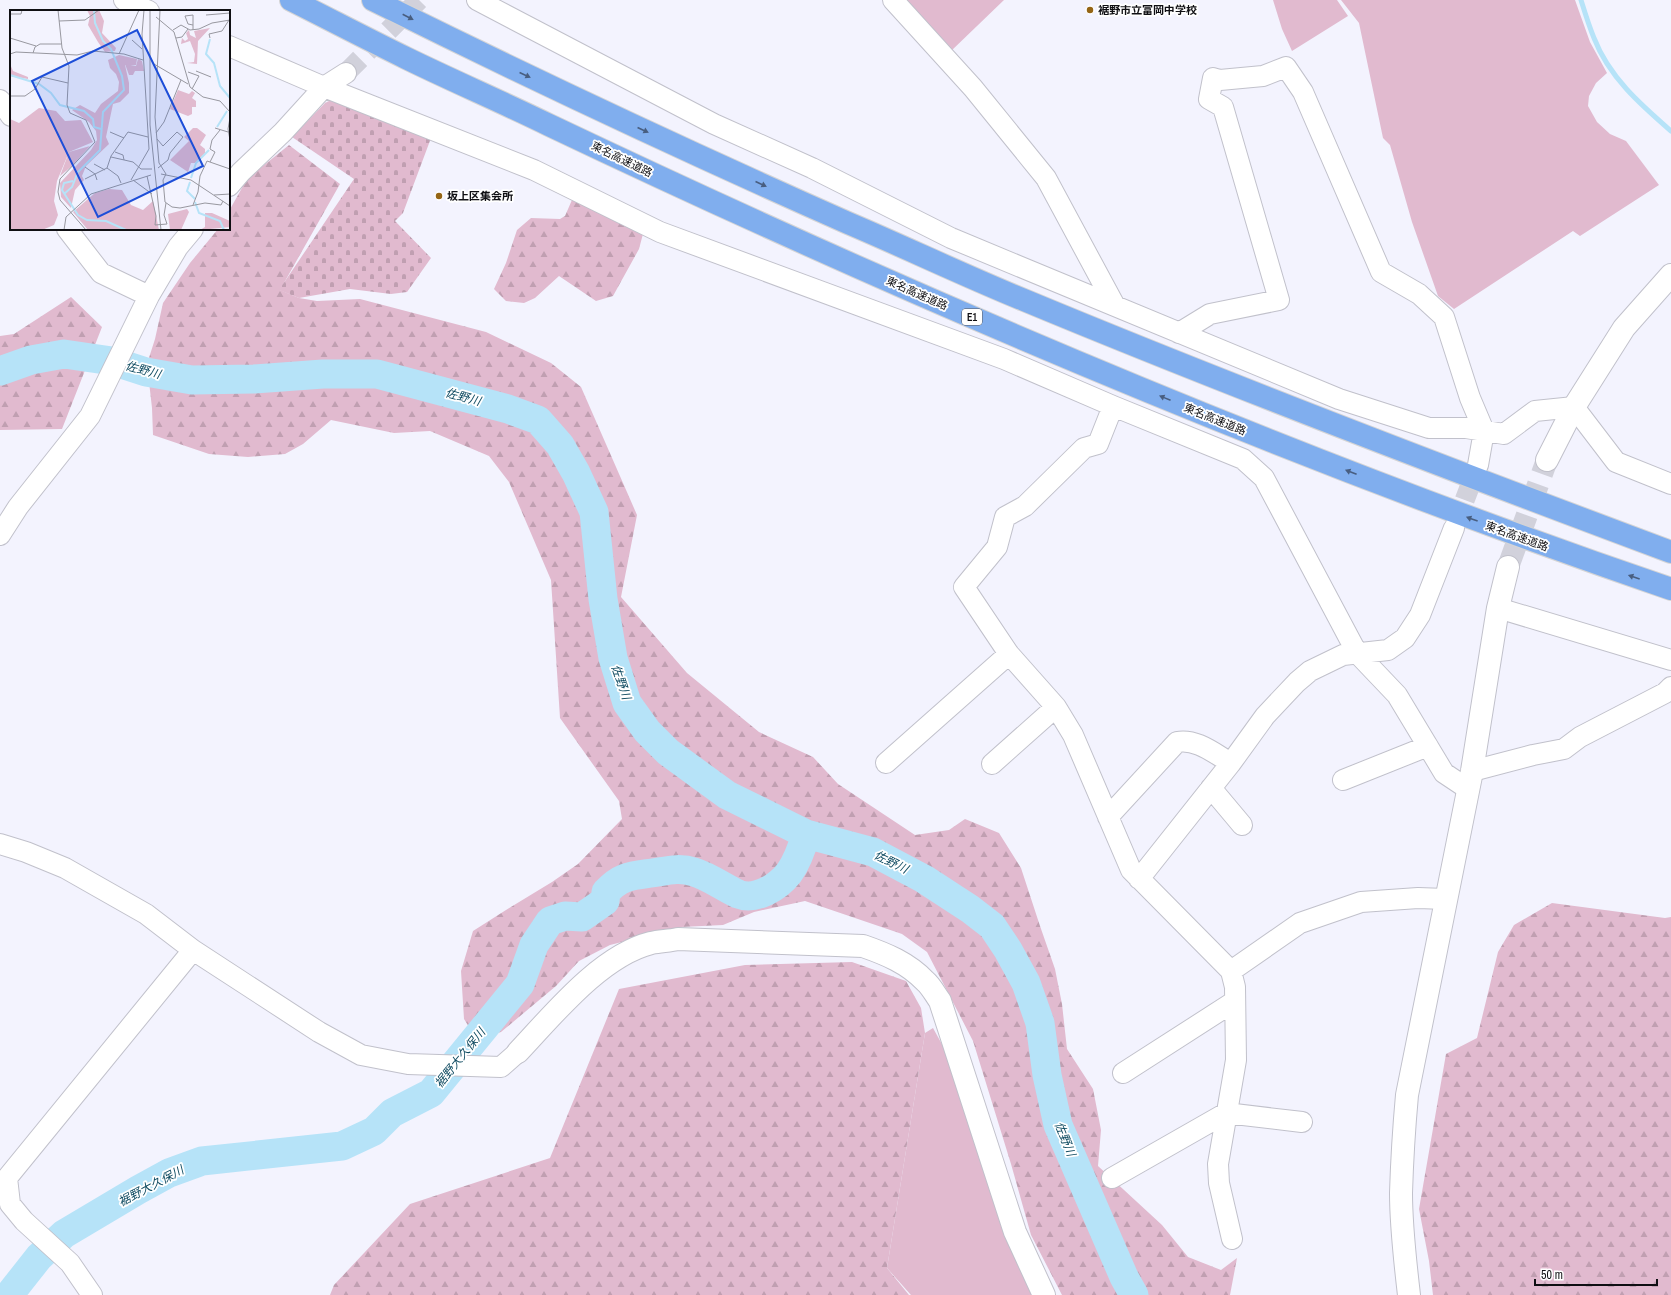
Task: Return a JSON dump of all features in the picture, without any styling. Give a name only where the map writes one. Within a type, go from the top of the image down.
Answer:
[{"type":"highway","name":"東名高速道路","points":[[291,0],[408,59],[706,199],[1008,333],[1247,432],[1405,494],[1547,547],[1671,589]]},
{"type":"highway","points":[[373,0],[479,53],[719,165],[1020,298],[1234,386],[1420,458],[1671,552]]},
{"type":"street","points":[[124,0],[147,10]]},
{"type":"street","points":[[477,0],[714,124],[812,168],[951,238],[1339,399],[1429,428],[1466,428],[1504,434],[1535,412],[1574,407]]},
{"type":"street","points":[[893,0],[973,88],[1046,178],[1115,306]]},
{"type":"street","points":[[230,46],[324,88],[534,170],[660,232],[1004,359],[1113,406],[1243,459],[1264,478],[1357,653],[1398,695],[1444,773],[1470,780],[1533,755],[1564,749],[1580,737],[1665,693],[1671,687]]},
{"type":"street","points":[[1179,333],[1210,314],[1279,300],[1223,107],[1209,99],[1213,78],[1220,80],[1262,76],[1286,66],[1303,92],[1381,272],[1419,294],[1444,317],[1470,398],[1484,431],[1478,465]]},
{"type":"street","points":[[230,185],[241,172],[284,132],[324,88],[346,73]]},
{"type":"street","points":[[0,100],[10,115]]},
{"type":"street","points":[[68,230],[102,272],[149,296]]},
{"type":"street","points":[[0,535],[18,507],[90,416],[149,296],[178,247],[193,230]]},
{"type":"street","points":[[1547,460],[1574,407],[1624,328],[1671,275]]},
{"type":"street","points":[[1113,406],[1098,444],[1084,448],[1026,506],[1005,517],[997,547],[964,587],[1009,654],[1056,707],[1074,735],[1131,870],[1231,970],[1235,987],[1236,1060],[1218,1164],[1219,1183],[1232,1238]]},
{"type":"street","points":[[1574,407],[1616,462],[1671,484]]},
{"type":"street","points":[[1139,879],[1230,764],[1265,716],[1297,682],[1310,671],[1343,655],[1388,650],[1405,638],[1420,615],[1454,528]]},
{"type":"street","points":[[1409,1295],[1404,1250],[1401,1195],[1407,1095],[1470,780],[1498,608],[1508,567]]},
{"type":"street","points":[[1498,608],[1671,660]]},
{"type":"street","points":[[886,763],[1009,654]]},
{"type":"street","points":[[992,764],[1056,707]]},
{"type":"street","points":[[1108,817],[1177,742],[1182,740],[1196,743],[1230,764]]},
{"type":"street","points":[[1343,780],[1428,746]]},
{"type":"street","points":[[1211,788],[1242,825]]},
{"type":"street","points":[[0,844],[26,852],[65,868],[146,914],[193,950],[319,1032],[361,1055],[408,1064],[501,1067],[518,1052],[593,975],[620,956],[650,943],[678,939],[863,946],[882,953],[905,964],[926,981],[940,1001],[1015,1232],[1044,1295]]},
{"type":"street","points":[[1231,970],[1300,923],[1361,902],[1418,898],[1446,899]]},
{"type":"street","points":[[92,1295],[70,1263],[24,1221],[10,1204],[7,1178],[193,950]]},
{"type":"street","points":[[1123,1073],[1235,1001]]},
{"type":"street","points":[[1112,1178],[1226,1113],[1302,1122]]},
{"type":"green space","points":[[904,0],[1004,0],[950,52]]},
{"type":"green space","points":[[1273,0],[1337,0],[1348,16],[1292,51],[1282,29]]},
{"type":"green space","points":[[1341,0],[1575,0],[1590,42],[1607,73],[1596,83],[1589,96],[1588,106],[1597,122],[1610,134],[1626,141],[1659,185],[1580,236],[1573,231],[1454,309],[1438,296],[1412,222],[1390,145],[1383,138],[1359,23]]},
{"type":"green space","points":[[333,99],[434,130],[403,213],[395,221],[431,258],[407,292],[391,294],[350,289],[299,298],[279,290],[354,179],[292,137],[325,103]]},
{"type":"green space","points":[[289,145],[340,184],[280,290],[299,298],[317,301],[360,299],[486,332],[551,363],[581,387],[637,515],[621,597],[687,673],[759,732],[813,757],[838,784],[915,835],[949,830],[965,819],[999,833],[1021,868],[1055,969],[1062,1004],[1067,1049],[1093,1089],[1101,1130],[1098,1166],[1162,1225],[1188,1257],[1221,1270],[1237,1258],[1230,1295],[1062,1295],[1031,1235],[973,1041],[927,952],[902,934],[805,901],[754,912],[723,925],[681,927],[610,945],[579,961],[556,986],[501,1032],[476,1038],[464,1019],[461,971],[473,931],[578,864],[622,819],[619,801],[560,718],[551,580],[509,482],[489,456],[430,431],[394,433],[331,420],[303,444],[285,454],[248,457],[209,454],[153,435],[152,408],[147,364],[155,339],[163,303],[190,263],[217,230],[230,230],[230,209],[247,179]]},
{"type":"green space","points":[[575,193],[644,230],[639,249],[613,296],[596,301],[559,276],[535,298],[524,303],[506,301],[494,289],[506,263],[517,230],[531,218],[560,219],[565,216]]},
{"type":"green space","points":[[71,297],[102,327],[62,429],[0,430],[0,336],[14,334]]},
{"type":"green space","points":[[1552,903],[1665,918],[1671,917],[1671,1295],[1433,1295],[1429,1261],[1419,1209],[1446,1054],[1477,1038],[1498,952],[1514,925]]},
{"type":"green space","points":[[852,962],[906,981],[921,1008],[925,1033],[887,1268],[909,1295],[330,1295],[334,1285],[410,1204],[550,1158],[619,989],[745,965]]},
{"type":"green space","points":[[933,1028],[971,1097],[1034,1295],[911,1295],[887,1268],[925,1033]]},
{"type":"waterway","points":[[1581,0],[1594,38],[1608,65],[1626,89],[1671,131]]},
{"type":"waterway","name":"佐野川","points":[[0,371],[31,360],[64,354],[112,361],[146,372],[192,380],[254,379],[323,374],[377,374],[508,409],[538,420],[560,445],[576,473],[594,512],[603,599],[613,658],[627,703],[647,731],[668,752],[727,795],[806,834],[873,852],[924,879],[970,909],[992,926],[1008,950],[1026,983],[1040,1023],[1047,1075],[1058,1125],[1124,1277],[1134,1295]]},
{"type":"waterway","name":"裾野大久保川","points":[[9,1295],[39,1257],[64,1234],[169,1173],[202,1161],[342,1146],[374,1131],[392,1113],[431,1093],[520,984],[534,945],[550,921],[565,916],[582,917],[605,901],[606,892],[621,880],[632,876],[667,870],[694,872],[745,896],[759,894],[773,888],[789,873],[799,855],[806,834]]},
{"type":"tunnel","points":[[346,73],[419,0]]},
{"type":"tunnel","points":[[1508,567],[1547,460]]},
{"type":"tunnel","points":[[1454,528],[1478,465]]},
{"type":"place","name":"裾野市立富岡中学校","points":[[1090,10]]},
{"type":"place","name":"坂上区集会所","points":[[439,196]]}]
